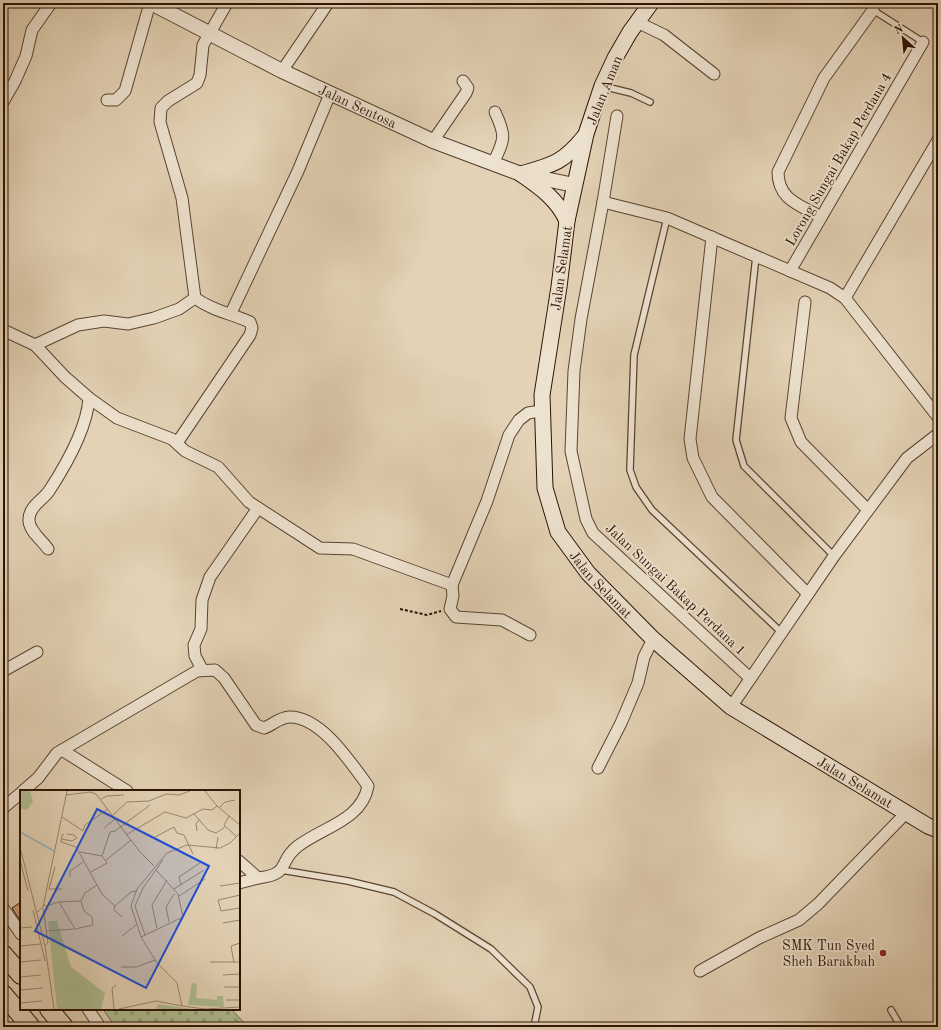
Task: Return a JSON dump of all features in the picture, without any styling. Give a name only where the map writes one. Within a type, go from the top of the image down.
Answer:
[{"type":"highway","points":[[3,954],[20,974]]},
{"type":"highway","points":[[3,994],[31,1027]]},
{"type":"highway","points":[[50,1010],[64,1027]]},
{"type":"main road","name":"Jalan Aman","points":[[574,185],[586,134],[602,86],[615,58],[637,22],[651,3]]},
{"type":"main road","points":[[521,174],[550,166],[565,158],[586,134]]},
{"type":"main road","points":[[521,174],[549,195],[562,209],[567,221]]},
{"type":"main road","name":"Jalan Selamat","points":[[574,185],[567,221],[560,287],[542,395],[541,412],[545,488],[558,532],[588,573],[653,639],[731,707],[928,826],[938,830]]},
{"type":"street","points":[[3,102],[12,87],[26,56],[32,30],[51,3]]},
{"type":"street","points":[[108,100],[116,100],[125,91],[151,3]]},
{"type":"street","name":"Jalan Sentosa","points":[[151,3],[282,72],[433,141],[521,174],[574,185]]},
{"type":"street","points":[[177,443],[250,335],[252,328],[250,322],[231,314],[209,308],[195,298],[182,198],[160,122],[161,108],[168,101],[197,83],[200,75],[203,45],[227,3]]},
{"type":"street","points":[[282,72],[328,3]]},
{"type":"street","points":[[822,217],[786,198],[781,191],[778,180],[778,172],[824,78],[873,10]]},
{"type":"street","points":[[637,22],[664,35],[714,74]]},
{"type":"street","name":"Lorong Sungai Bakap Perdana 4","points":[[790,271],[923,42]]},
{"type":"street","points":[[433,141],[466,93],[468,88],[463,80]]},
{"type":"street","points":[[231,314],[298,171],[330,94]]},
{"type":"street","points":[[493,164],[504,139],[503,130],[495,112]]},
{"type":"street","name":"Jalan Sungai Bakap Perdana 1","points":[[617,116],[603,202],[581,319],[574,371],[571,451],[586,519],[593,533],[750,678]]},
{"type":"street","points":[[845,298],[938,140]]},
{"type":"street","points":[[603,202],[667,218],[830,288],[845,298],[938,418]]},
{"type":"street","points":[[712,237],[690,439],[693,458],[712,497],[808,594]]},
{"type":"street","points":[[35,345],[78,325],[104,321],[128,324],[154,318],[179,309],[195,298]]},
{"type":"street","points":[[805,302],[791,418],[801,442],[868,510]]},
{"type":"street","points":[[3,330],[35,345],[65,377],[89,398],[117,418],[167,436],[196,458],[218,467],[249,502],[320,548],[352,549],[452,585]]},
{"type":"street","points":[[48,549],[33,532],[29,521],[32,509],[48,492],[79,436],[88,415],[89,398]]},
{"type":"street","points":[[530,635],[502,620],[456,618],[450,609],[453,596],[452,585],[487,501],[509,435],[519,420],[528,413],[541,412]]},
{"type":"street","points":[[731,707],[834,556],[907,458],[938,434]]},
{"type":"street","points":[[202,669],[195,656],[194,645],[201,629],[202,600],[210,577],[258,508]]},
{"type":"street","points":[[598,768],[621,723],[638,683],[644,657],[653,639]]},
{"type":"street","points":[[3,671],[37,652]]},
{"type":"street","points":[[24,790],[38,778],[57,753],[202,669],[215,670],[220,673],[256,725],[264,728],[280,719],[301,718],[331,737],[368,786],[367,794],[361,805],[351,815],[300,844],[290,852],[281,870],[275,875],[240,883]]},
{"type":"street","points":[[62,750],[125,790]]},
{"type":"street","points":[[3,808],[20,794]]},
{"type":"street","points":[[700,971],[760,938],[799,920],[818,904],[906,812]]},
{"type":"street","points":[[240,862],[258,878]]},
{"type":"street","points":[[3,908],[20,933]]},
{"type":"street","points":[[89,1010],[100,1027]]},
{"type":"lane","points":[[873,10],[923,42]]},
{"type":"lane","points":[[602,86],[631,93],[650,102]]},
{"type":"lane","points":[[667,218],[634,356],[630,470],[636,487],[652,510],[782,633]]},
{"type":"lane","points":[[756,256],[736,440],[744,466],[834,556]]},
{"type":"lane","points":[[281,870],[348,881],[394,892],[436,914],[491,948],[530,986],[538,1007],[534,1027]]},
{"type":"lane","points":[[891,1010],[901,1027]]},
{"type":"path","points":[[400,609],[427,615],[450,609]]},
{"type":"green space","points":[[104,1010],[232,1010],[248,1027],[115,1027]]},
{"type":"building","points":[[20,903],[20,920],[12,908]]},
{"type":"place","name":"SMK Tun Syed Sheh Barakbah","points":[[883,953]]}]
